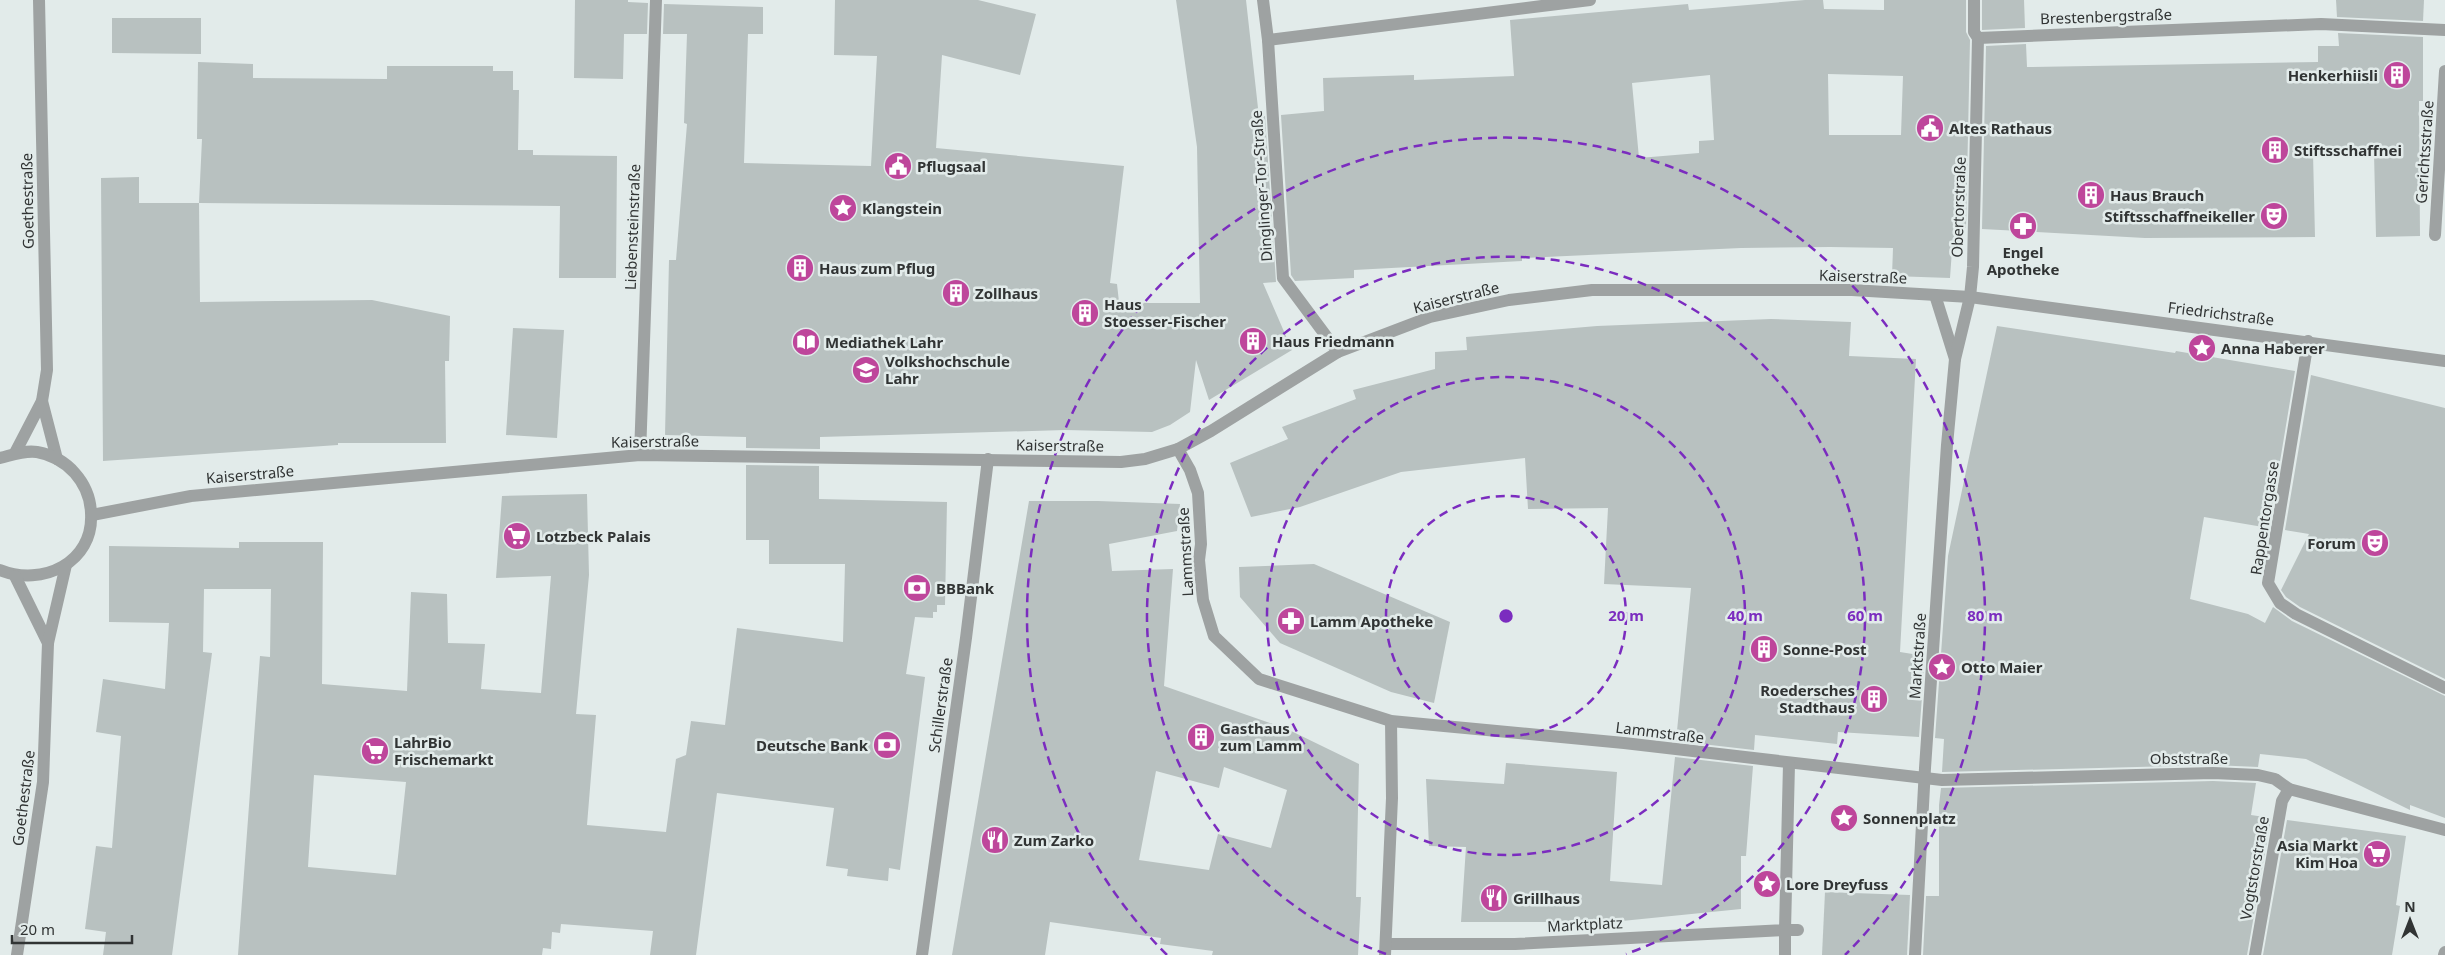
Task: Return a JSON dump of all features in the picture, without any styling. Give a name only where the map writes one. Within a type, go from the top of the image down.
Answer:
[{"type":"street","name":"Goethestraße","points":[[15,453],[42,401],[47,370],[39,0]]},
{"type":"street","name":"Liebensteinstraße","points":[[640,455],[656,0]]},
{"type":"street","name":"Dinglinger-Tor-Straße","points":[[1263,0],[1268,40],[1283,278],[1338,352]]},
{"type":"street","points":[[1268,40],[1590,0]]},
{"type":"street","name":"Obertorstraße","points":[[1970,297],[1978,38],[1974,32],[1974,0]]},
{"type":"street","name":"Brestenbergstraße","points":[[1978,38],[2321,24],[2445,30]]},
{"type":"street","name":"Gerichtsstraße","points":[[2435,235],[2445,71]]},
{"type":"street","name":"Kaiserstraße","points":[[92,514],[191,496],[640,455],[1121,462],[1145,459],[1178,449],[1211,431],[1338,352],[1430,317],[1509,300],[1592,290],[1852,290],[1970,297],[1994,301]]},
{"type":"street","name":"Marktstraße","points":[[1935,295],[1955,359]]},
{"type":"street","name":"Marktstraße","points":[[1915,955],[1924,779],[1947,445],[1955,359],[1970,297]]},
{"type":"street","name":"Friedrichstraße","points":[[1994,301],[2308,341],[2445,361]]},
{"type":"street","name":"Rappentorgasse","points":[[2308,341],[2268,583],[2280,603],[2296,614],[2445,688]]},
{"type":"street","name":"Goethestraße","points":[[42,401],[57,459]]},
{"type":"street","name":"Lammstraße","points":[[1178,449],[1190,470],[1198,493],[1201,544],[1199,560],[1203,600],[1214,636],[1259,680],[1391,721],[1624,743],[1924,779]]},
{"type":"street","name":"Goethestraße","points":[[0,458],[15,453],[37,452],[57,459],[71,468],[82,481],[89,497],[92,514],[89,534],[79,552],[66,565],[50,574],[32,577],[14,576],[0,570]]},
{"type":"street","name":"Schillerstraße","points":[[922,955],[966,638],[988,459]]},
{"type":"street","name":"Goethestraße","points":[[17,955],[43,782],[48,643],[66,565]]},
{"type":"street","name":"Goethestraße","points":[[14,576],[48,643]]},
{"type":"street","name":"Marktplatz","points":[[1391,721],[1389,897],[1386,949],[1798,930]]},
{"type":"street","points":[[1785,955],[1789,764]]},
{"type":"street","name":"Obststraße","points":[[1924,779],[2213,773],[2258,775],[2276,779],[2289,788],[2445,830]]},
{"type":"street","name":"Vogtstorstraße","points":[[2255,955],[2282,800],[2289,788]]},
{"type":"building","points":[[575,0],[628,0],[628,2],[648,3],[647,34],[624,34],[623,79],[574,78]]},
{"type":"building","points":[[835,0],[978,0],[1036,14],[1020,75],[942,55],[936,148],[1124,166],[1110,283],[1117,284],[1119,302],[1200,303],[1197,147],[1176,0],[1246,0],[1259,117],[1265,116],[1276,282],[1263,283],[1292,350],[1209,400],[1196,360],[1190,412],[1170,425],[1152,432],[1065,430],[820,437],[820,449],[746,448],[746,437],[665,435],[669,260],[676,260],[687,124],[684,123],[687,34],[663,34],[664,4],[763,7],[763,34],[748,34],[744,163],[871,166],[877,56],[834,55]]},
{"type":"building","points":[[1823,0],[1824,9],[1884,10],[1884,0],[1966,0],[1966,32],[1970,40],[1966,228],[1963,228],[1962,250],[1952,250],[1950,278],[1892,276],[1893,248],[1830,247],[1741,248],[1522,258],[1522,261],[1354,270],[1354,278],[1295,281],[1291,275],[1281,115],[1324,111],[1323,78],[1414,75],[1414,80],[1514,76],[1510,20],[1688,4],[1689,10]],"holes":[[[1828,74],[1903,76],[1901,135],[1829,135]],[[1710,75],[1714,140],[1699,141],[1699,153],[1639,158],[1632,83]]]},
{"type":"building","points":[[1982,0],[2024,0],[2025,28],[1982,30]]},
{"type":"building","points":[[2336,0],[2424,0],[2423,21],[2337,17]]},
{"type":"building","points":[[112,18],[201,18],[201,54],[112,53]]},
{"type":"building","points":[[2338,33],[2423,37],[2423,101],[2419,101],[2420,236],[2376,237],[2374,153],[2313,153],[2315,237],[2145,238],[1982,229],[1986,46],[2026,44],[2027,67],[2318,62],[2318,46],[2339,46]]},
{"type":"building","points":[[198,62],[253,64],[253,78],[387,79],[387,66],[493,66],[493,71],[513,71],[513,90],[519,90],[518,150],[533,150],[533,155],[617,156],[616,278],[559,278],[560,206],[199,203],[202,139],[197,139]]},
{"type":"building","points":[[139,177],[139,203],[199,203],[200,302],[372,300],[450,316],[449,361],[445,361],[446,443],[338,443],[338,445],[103,461],[101,178]]},
{"type":"building","points":[[1771,319],[1851,322],[1849,356],[1916,359],[1900,652],[1925,656],[1919,737],[1838,732],[1837,744],[1755,735],[1754,750],[1676,741],[1691,588],[1604,584],[1608,508],[1528,509],[1525,458],[1401,472],[1300,507],[1251,517],[1230,463],[1288,439],[1282,427],[1356,399],[1353,390],[1435,369],[1435,352],[1467,350],[1466,337],[1597,326]]},
{"type":"building","points":[[1997,326],[2175,353],[2176,351],[2295,371],[2269,528],[2204,517],[2190,599],[2248,614],[2265,623],[2273,607],[2292,621],[2445,696],[2445,818],[2410,805],[2410,810],[2306,759],[2260,754],[2258,767],[2213,765],[1942,772],[1944,739],[1935,738],[1948,556]]},
{"type":"building","points":[[513,328],[564,330],[557,438],[506,435]]},
{"type":"building","name":"Forum","points":[[2311,375],[2445,408],[2445,679],[2300,607],[2286,597],[2281,590],[2309,534],[2285,530]]},
{"type":"building","points":[[746,465],[819,466],[819,499],[947,502],[945,605],[937,605],[937,612],[933,612],[933,618],[915,617],[906,674],[925,677],[900,870],[889,868],[888,881],[847,876],[848,869],[826,866],[834,808],[717,793],[696,955],[650,955],[653,931],[561,924],[560,933],[552,932],[551,949],[543,948],[542,955],[238,955],[260,656],[270,657],[271,589],[204,589],[203,652],[212,653],[172,955],[103,955],[106,932],[85,929],[96,846],[112,848],[121,736],[96,732],[103,679],[165,689],[169,623],[109,622],[109,546],[239,548],[239,542],[323,542],[322,684],[407,691],[411,592],[447,594],[448,643],[485,644],[481,689],[541,693],[551,576],[496,578],[502,496],[587,494],[589,575],[576,714],[596,715],[587,825],[666,832],[676,759],[686,755],[691,721],[725,725],[737,628],[843,642],[845,564],[769,564],[769,540],[746,540]],"holes":[[[314,775],[406,782],[396,875],[308,867]]]},
{"type":"building","points":[[1029,501],[1180,504],[1177,531],[1109,544],[1112,571],[1173,569],[1164,686],[1287,729],[1359,764],[1356,897],[1361,897],[1358,955],[1212,955],[1213,951],[1160,944],[1161,938],[1050,922],[1045,955],[952,955]],"holes":[[[1224,767],[1287,790],[1271,848],[1218,834],[1209,870],[1139,860],[1156,771],[1219,788]]]},
{"type":"building","points":[[1314,564],[1450,622],[1434,703],[1391,692],[1280,643],[1240,597],[1239,567]]},
{"type":"building","points":[[1675,757],[1753,766],[1746,856],[1741,856],[1741,909],[1612,922],[1461,922],[1466,847],[1429,846],[1426,779],[1504,784],[1506,763],[1617,772],[1610,881],[1662,885]]},
{"type":"building","points":[[2213,781],[2256,783],[2251,815],[2271,818],[2247,955],[1923,955],[1926,896],[1939,896],[1939,805],[1941,788]]},
{"type":"building","points":[[2287,820],[2406,836],[2396,905],[2400,906],[2392,955],[2263,955]]},
{"type":"building","points":[[1825,892],[1910,895],[1907,955],[1822,955]]},
{"type":"place","name":"Henkerhiisli","points":[[2397,75]]},
{"type":"place","name":"Altes Rathaus","points":[[1930,128]]},
{"type":"place","name":"Stiftsschaffnei","points":[[2275,150]]},
{"type":"place","name":"Pflugsaal","points":[[898,166]]},
{"type":"place","name":"Haus Brauch","points":[[2091,195]]},
{"type":"place","name":"Klangstein","points":[[843,208]]},
{"type":"place","name":"Stiftsschaffneikeller","points":[[2274,216]]},
{"type":"place","name":"Engel Apotheke","points":[[2023,226]]},
{"type":"place","name":"Haus zum Pflug","points":[[800,268]]},
{"type":"place","name":"Zollhaus","points":[[956,293]]},
{"type":"place","name":"Haus Stoesser-Fischer","points":[[1085,313]]},
{"type":"place","name":"Haus Friedmann","points":[[1253,341]]},
{"type":"place","name":"Mediathek Lahr","points":[[806,342]]},
{"type":"place","name":"Anna Haberer","points":[[2202,348]]},
{"type":"place","name":"Volkshochschule Lahr","points":[[866,370]]},
{"type":"place","name":"Lotzbeck Palais","points":[[517,536]]},
{"type":"place","name":"Forum","points":[[2375,543]]},
{"type":"place","name":"BBBank","points":[[917,588]]},
{"type":"place","name":"Lamm Apotheke","points":[[1291,621]]},
{"type":"place","name":"Sonne-Post","points":[[1764,649]]},
{"type":"place","name":"Otto Maier","points":[[1942,667]]},
{"type":"place","name":"Roedersches Stadthaus","points":[[1874,699]]},
{"type":"place","name":"Gasthaus zum Lamm","points":[[1201,737]]},
{"type":"place","name":"Deutsche Bank","points":[[887,745]]},
{"type":"place","name":"LahrBio Frischemarkt","points":[[375,751]]},
{"type":"place","name":"Sonnenplatz","points":[[1844,818]]},
{"type":"place","name":"Zum Zarko","points":[[995,840]]},
{"type":"place","name":"Asia Markt Kim Hoa","points":[[2377,854]]},
{"type":"place","name":"Lore Dreyfuss","points":[[1767,884]]},
{"type":"place","name":"Grillhaus","points":[[1494,898]]}]
